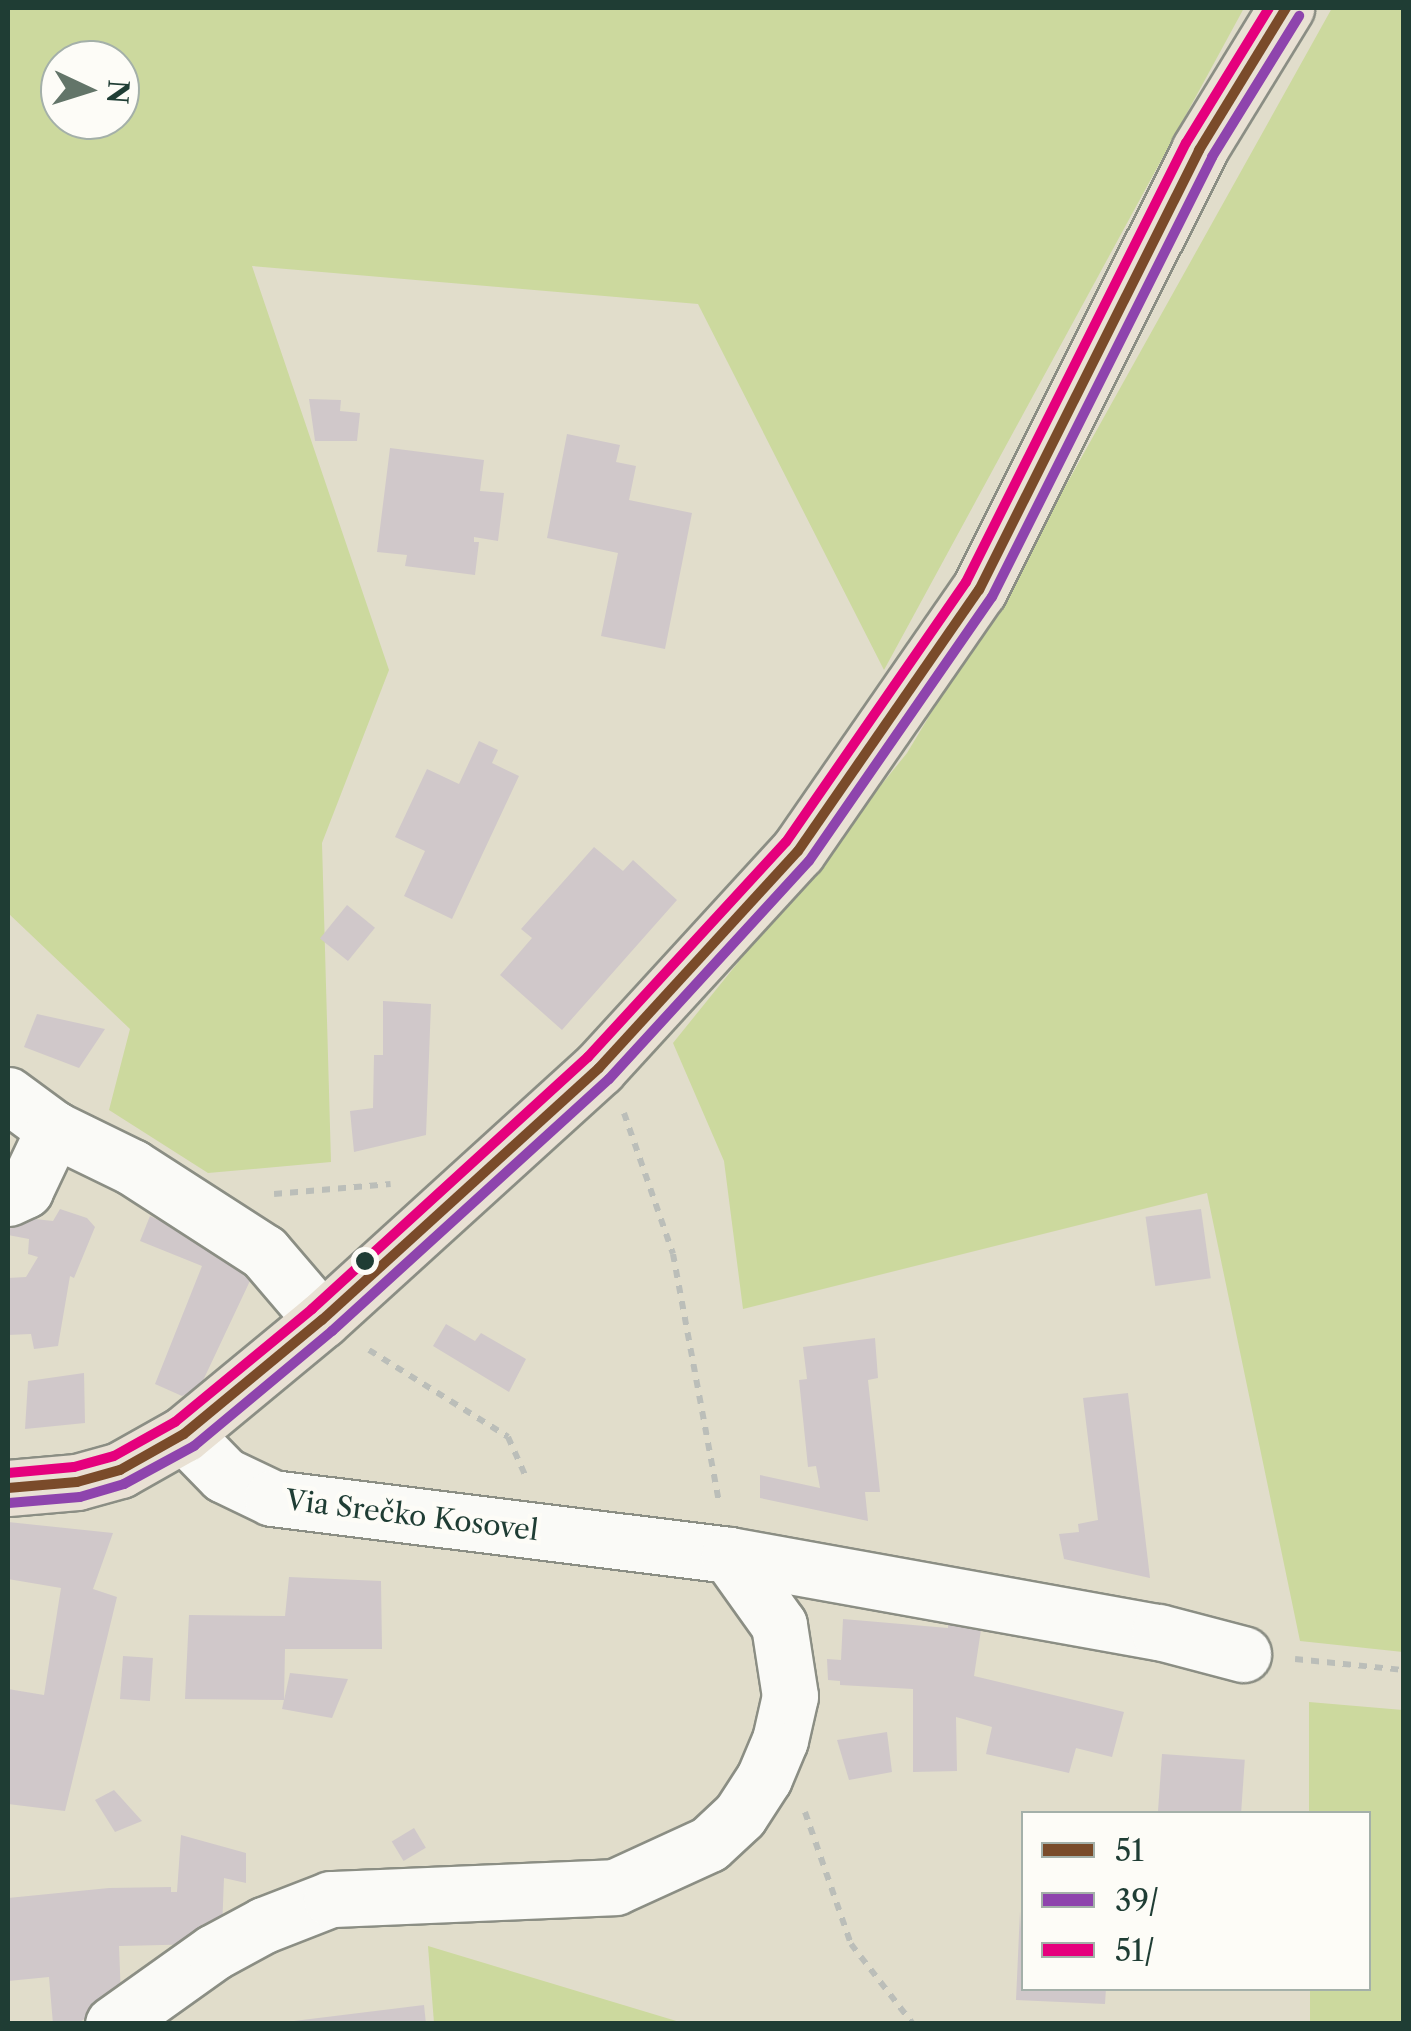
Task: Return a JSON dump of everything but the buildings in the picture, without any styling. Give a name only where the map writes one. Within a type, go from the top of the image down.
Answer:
[{"type":"main road","points":[[8,1488],[77,1482],[120,1470],[184,1434],[322,1320],[599,1068],[798,852],[978,590],[1200,150],[1286,8]]},
{"type":"street","points":[[8,1095],[54,1129],[132,1166],[264,1252],[322,1320]]},
{"type":"street","points":[[8,1198],[26,1190],[54,1129]]},
{"type":"street","name":"Via Srečko Kosovel","points":[[184,1434],[224,1475],[272,1498],[729,1555],[1159,1632],[1243,1654]]},
{"type":"street","points":[[113,2024],[214,1952],[264,1925],[331,1898],[615,1887],[709,1844],[740,1815],[780,1740],[790,1696],[779,1625],[729,1555]]},
{"type":"path","points":[[599,1068],[632,1127],[672,1254],[729,1555]]},
{"type":"path","points":[[180,1198],[332,1191],[409,1182]]},
{"type":"path","points":[[322,1320],[508,1438],[550,1532]]},
{"type":"path","points":[[1243,1654],[1404,1670]]},
{"type":"path","points":[[780,1740],[851,1944],[912,2024]]},
{"type":"green space","points":[[8,8],[1244,8],[884,670],[698,304],[252,266],[389,670],[322,843],[331,1162],[208,1173],[109,1110],[130,1029],[8,913]]},
{"type":"green space","points":[[1332,8],[1403,8],[1403,1652],[1300,1641],[1207,1193],[743,1309],[724,1161],[673,1043],[907,753],[1041,530]]},
{"type":"green space","points":[[1309,1702],[1403,1710],[1403,2023],[1310,2023],[1310,1991],[1371,1991],[1371,1811],[1309,1811]]},
{"type":"green space","points":[[428,1946],[683,2023],[434,2023]]},
{"type":"transit line","name":"51/","points":[[8,1473],[74,1467],[114,1456],[175,1422],[312,1309],[588,1057],[786,842],[966,582],[1186,143],[1269,8]]},
{"type":"transit line","name":"51","points":[[8,1488],[77,1482],[120,1470],[184,1434],[322,1320],[599,1068],[798,851],[979,590],[1199,150],[1286,8]]},
{"type":"transit line","name":"39/","points":[[9,1503],[80,1497],[124,1484],[194,1446],[332,1331],[609,1079],[809,861],[992,597],[1212,157],[1299,16]]}]
